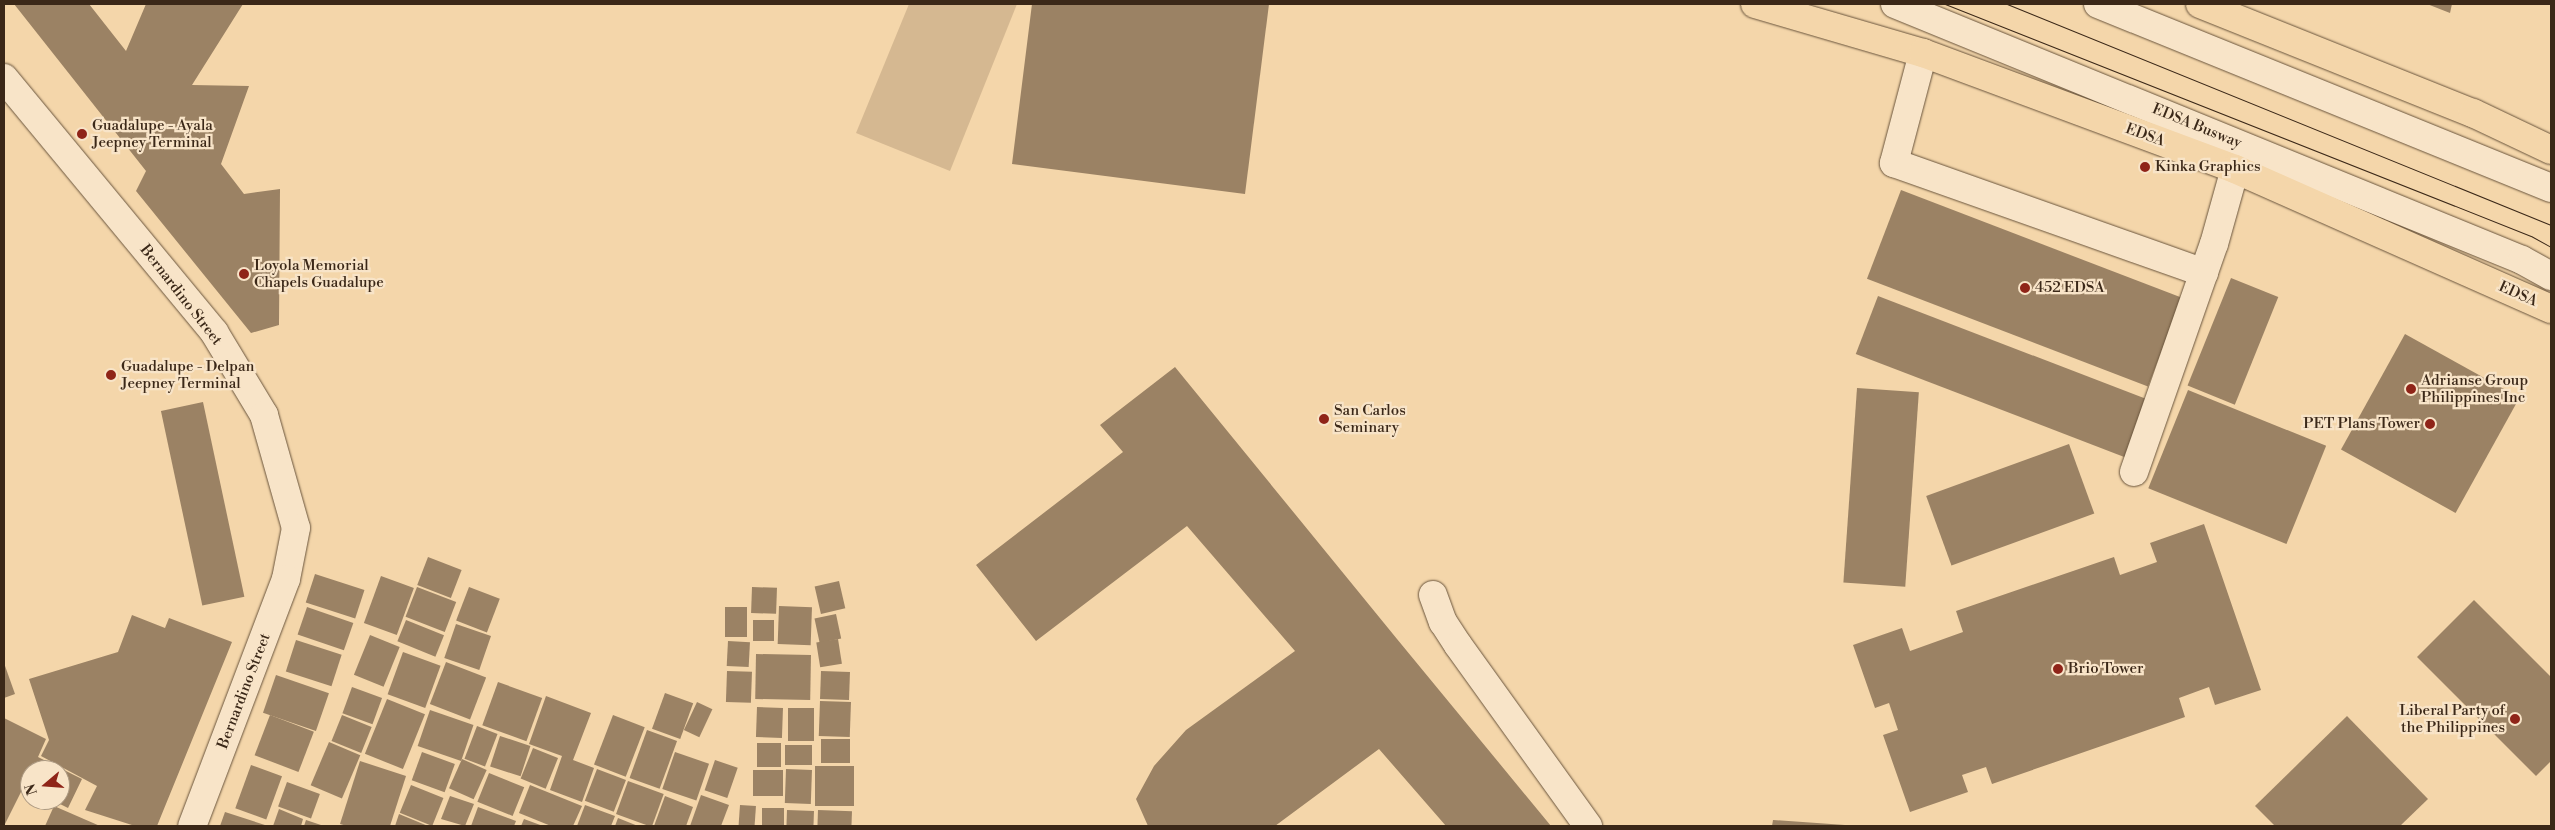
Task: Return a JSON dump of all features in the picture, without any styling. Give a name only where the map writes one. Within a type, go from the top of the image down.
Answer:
[{"type":"highway","name":"EDSA","points":[[1755,4],[1923,53],[2235,169],[2551,309]]},
{"type":"highway","points":[[2200,4],[2473,113],[2551,150]]},
{"type":"street","name":"EDSA Busway","points":[[1895,4],[2522,260],[2551,276]]},
{"type":"street","points":[[2098,4],[2551,188]]},
{"type":"street","points":[[1923,53],[1894,162],[2204,273]]},
{"type":"street","name":"Bernardino Street","points":[[4,78],[34,111],[214,332],[264,415],[296,528],[286,579],[192,826]]},
{"type":"street","points":[[2134,472],[2204,273],[2235,169]]},
{"type":"street","points":[[1433,595],[1443,622],[1458,645],[1588,826]]},
{"type":"shaded area","points":[[909,4],[1017,4],[950,171],[856,133]]},
{"type":"building","name":"Loyola Memorial Chapels Guadalupe","points":[[14,4],[89,4],[126,51],[146,4],[243,4],[192,85],[249,86],[221,164],[244,194],[280,189],[279,325],[251,333],[136,191],[146,171]]},
{"type":"building","points":[[1032,4],[1269,4],[1245,194],[1012,164]]},
{"type":"building","points":[[2427,4],[2452,4],[2450,13]]},
{"type":"building","name":"452 EDSA","points":[[1901,190],[2182,298],[2148,387],[1867,279]]},
{"type":"building","points":[[2231,278],[2278,297],[2235,405],[2188,386]]},
{"type":"building","points":[[1878,296],[2150,400],[2127,458],[1856,354]]},
{"type":"building","name":"PET Plans Tower","points":[[2405,334],[2520,398],[2456,513],[2341,449]]},
{"type":"building","points":[[1175,367],[1551,826],[1446,826],[1379,749],[1275,826],[1148,826],[1136,799],[1154,766],[1186,730],[1295,651],[1187,526],[1036,641],[976,565],[1123,452],[1100,425]]},
{"type":"building","points":[[1857,388],[1919,392],[1905,587],[1843,583]]},
{"type":"building","points":[[2188,390],[2326,446],[2286,544],[2148,488]]},
{"type":"building","points":[[203,402],[244,597],[202,606],[161,411]]},
{"type":"building","points":[[2069,444],[2094,514],[1951,566],[1926,496]]},
{"type":"building","name":"Brio Tower","points":[[2204,524],[2261,690],[2215,705],[2209,687],[2179,698],[2185,717],[1992,784],[1986,767],[1962,775],[1968,792],[1910,812],[1883,735],[1898,730],[1889,703],[1875,708],[1853,645],[1902,628],[1910,651],[1963,632],[1956,611],[2114,557],[2120,575],[2157,562],[2150,543]]},
{"type":"building","points":[[428,557],[462,570],[451,598],[417,585]]},
{"type":"building","points":[[315,574],[364,590],[355,619],[306,603]]},
{"type":"building","points":[[381,576],[414,588],[397,635],[364,623]]},
{"type":"building","points":[[839,581],[845,608],[821,614],[815,587]]},
{"type":"building","points":[[417,587],[456,602],[445,632],[406,617]]},
{"type":"building","points":[[469,587],[500,599],[487,632],[456,621]]},
{"type":"building","points":[[752,587],[777,588],[776,614],[751,613]]},
{"type":"building","name":"Liberal Party of the Philippines","points":[[2474,600],[2551,677],[2551,761],[2536,776],[2417,657]]},
{"type":"building","points":[[779,606],[812,607],[811,645],[778,644]]},
{"type":"building","points":[[307,607],[353,623],[344,650],[298,634]]},
{"type":"building","points":[[725,607],[747,607],[747,637],[725,637]]},
{"type":"building","points":[[836,614],[841,638],[820,643],[814,619]]},
{"type":"building","points":[[132,615],[165,628],[169,618],[232,642],[157,826],[135,826],[85,810],[97,786],[70,772],[70,760],[48,760],[41,756],[49,740],[29,679],[118,652]]},
{"type":"building","points":[[406,620],[444,635],[435,657],[397,641]]},
{"type":"building","points":[[753,620],[774,620],[774,641],[753,641]]},
{"type":"building","points":[[456,624],[491,636],[479,670],[444,658]]},
{"type":"building","points":[[370,635],[400,647],[384,687],[354,675]]},
{"type":"building","points":[[838,639],[842,664],[820,667],[816,642]]},
{"type":"building","points":[[296,640],[342,655],[331,686],[286,671]]},
{"type":"building","points":[[728,641],[750,642],[749,667],[727,666]]},
{"type":"building","points":[[403,652],[441,666],[425,708],[388,694]]},
{"type":"building","points":[[756,654],[811,655],[810,700],[755,699]]},
{"type":"building","points":[[446,662],[486,677],[470,719],[430,704]]},
{"type":"building","points":[[4,663],[15,694],[4,698]]},
{"type":"building","points":[[727,671],[752,672],[751,703],[726,702]]},
{"type":"building","points":[[821,671],[850,672],[849,700],[820,699]]},
{"type":"building","points":[[276,675],[329,693],[316,731],[263,713]]},
{"type":"building","points":[[498,682],[542,698],[526,741],[482,725]]},
{"type":"building","points":[[352,687],[382,698],[372,724],[342,713]]},
{"type":"building","points":[[665,693],[693,703],[680,739],[652,729]]},
{"type":"building","points":[[546,696],[591,713],[573,760],[594,768],[582,802],[550,790],[562,756],[529,744]]},
{"type":"building","points":[[387,699],[425,714],[403,769],[365,754]]},
{"type":"building","points":[[820,701],[851,702],[850,737],[819,736]]},
{"type":"building","points":[[697,702],[712,709],[699,737],[684,730]]},
{"type":"building","points":[[757,707],[783,708],[782,738],[756,737]]},
{"type":"building","points":[[788,708],[814,708],[814,741],[788,741]]},
{"type":"building","points":[[430,710],[473,725],[461,761],[418,746]]},
{"type":"building","points":[[270,715],[314,732],[298,772],[255,755]]},
{"type":"building","points":[[342,715],[372,727],[361,753],[332,741]]},
{"type":"building","points":[[613,715],[645,727],[626,777],[594,764]]},
{"type":"building","points":[[2347,716],[2428,799],[2400,826],[2275,826],[2255,806]]},
{"type":"building","points":[[4,718],[46,739],[38,757],[44,760],[20,760],[20,794],[4,826]]},
{"type":"building","points":[[477,726],[498,734],[485,767],[464,759]]},
{"type":"building","points":[[647,730],[677,741],[660,789],[630,778]]},
{"type":"building","points":[[500,736],[530,746],[521,776],[490,766]]},
{"type":"building","points":[[821,739],[850,739],[850,763],[821,763]]},
{"type":"building","points":[[329,742],[360,755],[342,799],[311,785]]},
{"type":"building","points":[[757,743],[781,743],[781,767],[757,767]]},
{"type":"building","points":[[785,745],[812,745],[812,765],[785,765]]},
{"type":"building","points":[[533,748],[558,758],[546,789],[521,779]]},
{"type":"building","points":[[422,752],[455,764],[445,792],[412,780]]},
{"type":"building","points":[[675,752],[709,764],[696,801],[662,789]]},
{"type":"building","points":[[462,759],[487,770],[474,799],[449,788]]},
{"type":"building","points":[[715,760],[738,768],[727,798],[705,790]]},
{"type":"building","points":[[360,761],[406,776],[390,826],[347,826],[340,824]]},
{"type":"building","points":[[251,765],[282,776],[266,820],[235,808]]},
{"type":"building","points":[[815,766],[854,766],[854,806],[815,806]]},
{"type":"building","points":[[597,769],[626,780],[614,812],[585,801]]},
{"type":"building","points":[[786,769],[812,770],[811,804],[785,803]]},
{"type":"building","points":[[753,770],[783,770],[783,796],[753,796]]},
{"type":"building","points":[[70,773],[82,779],[70,804]]},
{"type":"building","points":[[489,773],[524,787],[513,816],[477,802]]},
{"type":"building","points":[[628,781],[664,794],[652,826],[616,814]]},
{"type":"building","points":[[287,782],[320,794],[311,818],[278,806]]},
{"type":"building","points":[[411,785],[443,798],[432,826],[400,813]]},
{"type":"building","points":[[530,785],[582,806],[573,826],[551,826],[519,813]]},
{"type":"building","points":[[701,795],[729,805],[721,826],[690,826]]},
{"type":"building","points":[[450,796],[474,804],[465,826],[441,819]]},
{"type":"building","points":[[665,796],[693,807],[686,826],[654,826]]},
{"type":"building","points":[[585,805],[615,816],[611,826],[577,826]]},
{"type":"building","points":[[740,805],[756,806],[755,826],[739,826]]},
{"type":"building","points":[[478,807],[516,821],[514,826],[471,826]]},
{"type":"building","points":[[762,808],[784,808],[784,826],[762,826]]},
{"type":"building","points":[[279,809],[303,819],[301,826],[273,826]]},
{"type":"building","points":[[52,810],[63,810],[100,826],[45,826]]},
{"type":"building","points":[[787,810],[814,811],[813,826],[786,826]]},
{"type":"building","points":[[818,810],[852,811],[851,826],[817,826]]},
{"type":"building","points":[[225,812],[268,826],[220,826]]},
{"type":"building","points":[[399,814],[428,826],[395,826]]},
{"type":"building","points":[[618,818],[638,826],[615,826]]},
{"type":"building","points":[[524,819],[543,826],[521,826]]},
{"type":"building","points":[[306,820],[324,826],[304,826]]},
{"type":"building","points":[[1773,820],[1845,825],[1845,826],[1772,826]]},
{"type":"tram line","points":[[1945,4],[2531,236],[2551,247]]},
{"type":"tram line","points":[[2007,4],[2551,225]]},
{"type":"place","name":"Guadalupe - Ayala Jeepney Terminal","points":[[82,134]]},
{"type":"place","name":"Kinka Graphics","points":[[2145,167]]},
{"type":"place","name":"Loyola Memorial Chapels Guadalupe","points":[[244,274]]},
{"type":"place","name":"452 EDSA","points":[[2025,288]]},
{"type":"place","name":"Guadalupe - Delpan Jeepney Terminal","points":[[111,375]]},
{"type":"place","name":"Adrianse Group Philippines Inc","points":[[2411,389]]},
{"type":"place","name":"San Carlos Seminary","points":[[1324,419]]},
{"type":"place","name":"PET Plans Tower","points":[[2430,424]]},
{"type":"place","name":"Brio Tower","points":[[2058,669]]},
{"type":"place","name":"Liberal Party of the Philippines","points":[[2515,719]]}]
